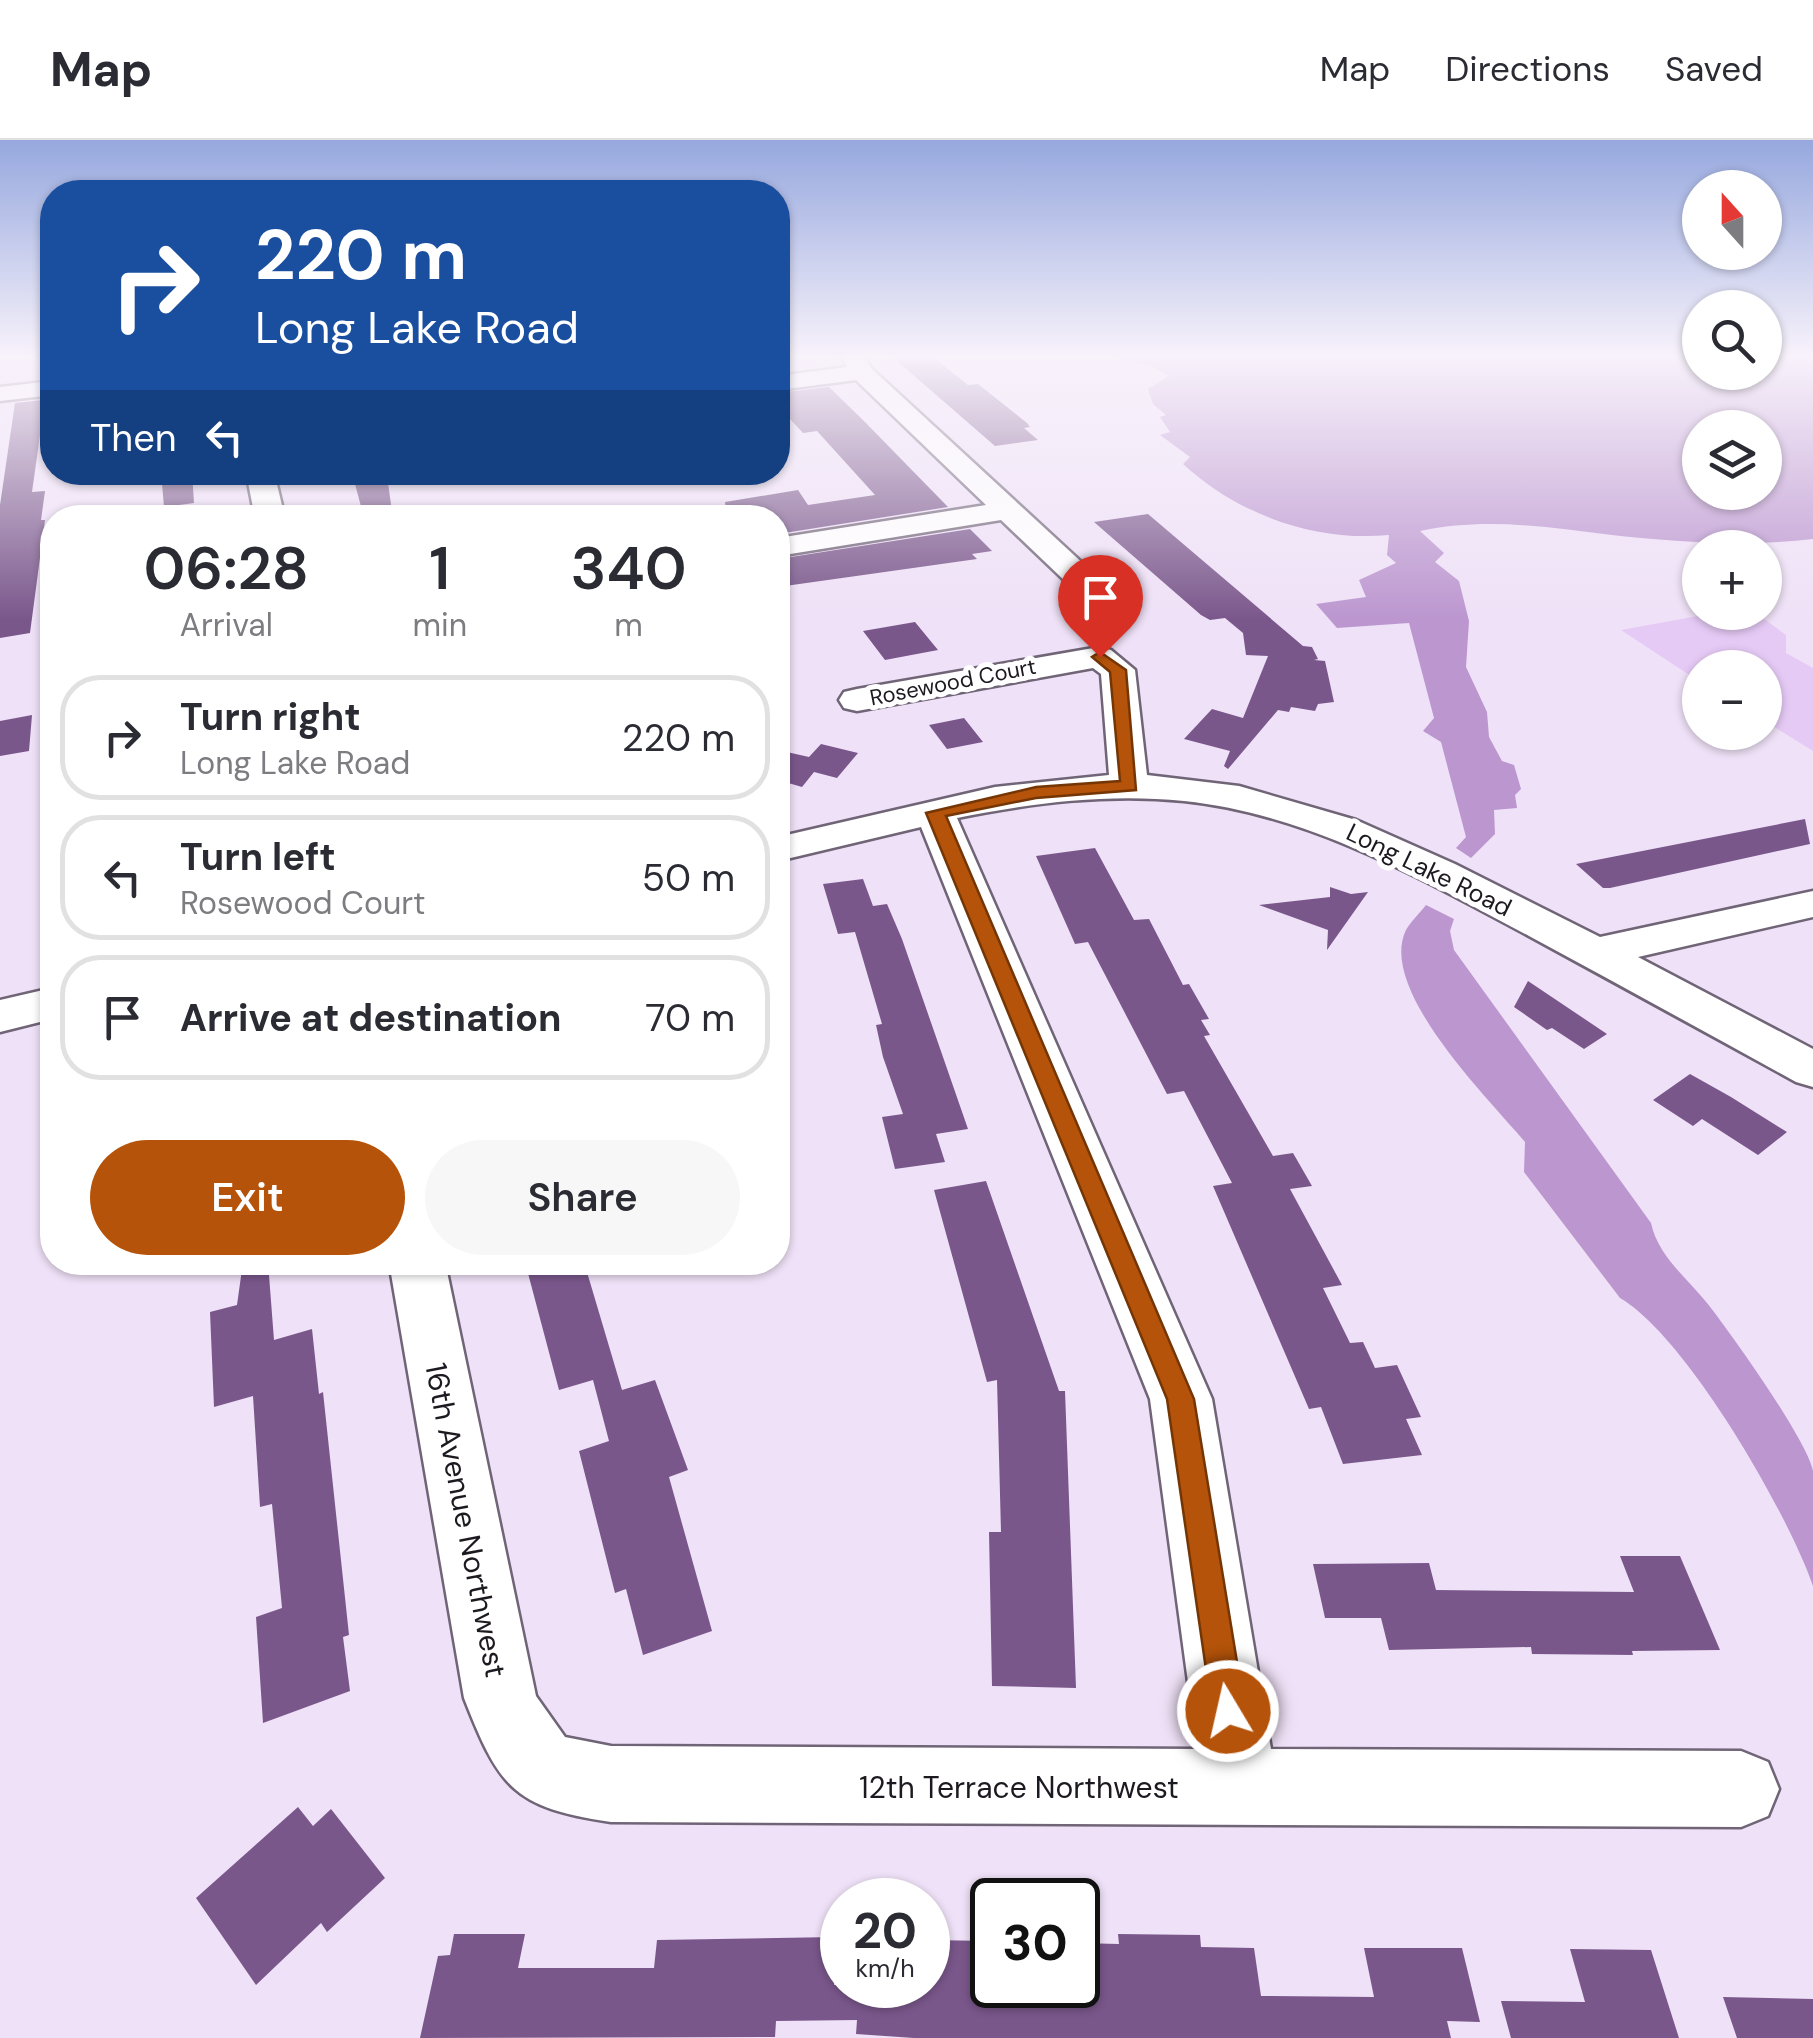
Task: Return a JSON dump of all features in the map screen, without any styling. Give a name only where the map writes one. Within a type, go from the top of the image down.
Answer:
[{"type":"street","points":[[938,443],[1077,575]]},
{"type":"street","points":[[790,545],[1007,510]]},
{"type":"street","name":"Rosewood Court","points":[[857,700],[1087,656],[1122,655],[1118,670],[1129,786]]},
{"type":"street","name":"Long Lake Road","points":[[790,846],[1013,796],[1129,786],[1216,794],[1314,816],[1398,849],[1813,1070]]},
{"type":"street","points":[[935,813],[1180,1399],[1240,1789]]},
{"type":"street","points":[[1594,952],[1813,904]]},
{"type":"street","points":[[0,1016],[40,1007]]},
{"type":"street","name":"16th Avenue Northwest","points":[[419,1275],[500,1698],[514,1734],[540,1768]]},
{"type":"street","name":"12th Terrace Northwest","points":[[540,1768],[571,1779],[611,1784],[1742,1789]]},
{"type":"shaded area","points":[[1170,443],[1682,443],[1682,510],[1782,510],[1782,443],[1813,443],[1813,539],[1782,541],[1782,530],[1682,530],[1682,541],[1492,524],[1420,531],[1444,553],[1435,562],[1459,581],[1469,621],[1466,667],[1487,712],[1489,737],[1502,761],[1514,765],[1521,789],[1515,795],[1517,808],[1494,810],[1495,834],[1471,858],[1456,848],[1466,837],[1441,742],[1423,731],[1434,718],[1409,623],[1337,628],[1316,604],[1366,597],[1359,580],[1396,563],[1387,555],[1389,535],[1333,534],[1278,521],[1227,497],[1183,464],[1190,457]]},
{"type":"shaded area","points":[[1682,619],[1682,630],[1779,630],[1786,635],[1786,653],[1813,668],[1813,751],[1782,732],[1782,650],[1682,650],[1682,670],[1621,630]]},
{"type":"shaded area","points":[[1426,905],[1454,919],[1450,931],[1454,950],[1651,1223],[1667,1256],[1732,1337],[1797,1436],[1813,1471],[1813,1586],[1782,1516],[1732,1429],[1674,1349],[1646,1318],[1620,1298],[1524,1172],[1525,1142],[1464,1072],[1421,1012],[1407,982],[1401,954],[1406,930]]},
{"type":"building","points":[[9,443],[39,443],[32,492],[45,491],[40,505],[40,558],[30,633],[0,638],[0,505]]},
{"type":"building","points":[[827,443],[885,443],[948,507],[790,532],[790,505],[725,502],[798,490],[808,505],[875,495]]},
{"type":"building","points":[[162,485],[193,485],[194,503],[164,505]]},
{"type":"building","points":[[355,485],[388,485],[391,505],[361,505]]},
{"type":"building","points":[[1148,514],[1303,646],[1312,647],[1318,659],[1314,660],[1325,661],[1334,702],[1318,704],[1315,711],[1291,707],[1289,712],[1278,710],[1228,769],[1224,766],[1230,751],[1184,739],[1212,709],[1243,718],[1268,656],[1246,655],[1243,633],[1225,618],[1210,620],[1201,615],[1094,522]]},
{"type":"building","points":[[970,529],[992,551],[972,554],[977,559],[790,585],[790,557]]},
{"type":"building","points":[[915,622],[938,650],[885,660],[863,631]]},
{"type":"building","points":[[32,715],[29,751],[0,756],[0,721]]},
{"type":"building","points":[[964,718],[983,742],[947,749],[929,725]]},
{"type":"building","points":[[821,744],[858,753],[837,778],[814,772],[802,787],[790,784],[790,753],[809,757]]},
{"type":"building","points":[[1805,819],[1810,844],[1610,888],[1603,888],[1576,864]]},
{"type":"building","points":[[1095,848],[1134,920],[1149,919],[1183,985],[1189,984],[1209,1019],[1201,1020],[1210,1035],[1204,1036],[1273,1156],[1293,1153],[1312,1186],[1290,1189],[1342,1285],[1323,1288],[1350,1343],[1363,1342],[1375,1368],[1397,1365],[1421,1417],[1406,1419],[1422,1455],[1343,1464],[1321,1407],[1309,1409],[1213,1186],[1232,1183],[1184,1091],[1167,1094],[1088,942],[1075,944],[1036,856]]},
{"type":"building","points":[[863,879],[873,906],[887,904],[902,939],[968,1129],[936,1134],[945,1162],[895,1169],[882,1117],[903,1114],[883,1057],[876,1025],[882,1024],[855,932],[838,934],[823,884]]},
{"type":"building","points":[[1330,887],[1351,894],[1368,892],[1327,950],[1328,930],[1259,905],[1330,897]]},
{"type":"building","points":[[1528,981],[1607,1034],[1584,1049],[1552,1028],[1547,1030],[1514,1007]]},
{"type":"building","points":[[1690,1074],[1787,1132],[1758,1155],[1702,1119],[1693,1126],[1653,1100]]},
{"type":"building","points":[[986,1181],[1059,1391],[1065,1391],[1076,1688],[992,1686],[989,1532],[1001,1532],[997,1380],[987,1382],[934,1190]]},
{"type":"building","points":[[241,1275],[269,1275],[274,1340],[312,1329],[319,1394],[323,1392],[349,1635],[343,1637],[350,1691],[263,1723],[256,1617],[282,1608],[272,1504],[260,1507],[253,1396],[214,1407],[210,1312],[237,1305]]},
{"type":"building","points":[[528,1275],[588,1275],[622,1390],[655,1380],[688,1470],[669,1477],[712,1631],[643,1655],[626,1589],[615,1593],[579,1451],[609,1441],[593,1380],[559,1390]]},
{"type":"building","points":[[1620,1556],[1680,1556],[1720,1650],[1632,1651],[1633,1655],[1532,1654],[1531,1647],[1389,1650],[1381,1618],[1325,1618],[1313,1564],[1429,1563],[1436,1590],[1634,1592]]},
{"type":"building","points":[[298,1807],[313,1826],[331,1809],[385,1878],[327,1932],[321,1923],[256,1985],[196,1898]]},
{"type":"building","points":[[454,1934],[525,1934],[518,1968],[654,1968],[657,1940],[820,1937],[820,2008],[950,2008],[950,1940],[970,1941],[970,2008],[1100,2008],[1100,1944],[1119,1944],[1118,1934],[1200,1935],[1201,1947],[1254,1948],[1261,1996],[1374,1997],[1364,1948],[1462,1948],[1480,2022],[1447,2021],[1451,2038],[914,2038],[856,2034],[857,2020],[776,2021],[775,2037],[420,2038],[438,1956],[450,1955]]},
{"type":"building","points":[[1570,1949],[1651,1950],[1679,2038],[1511,2038],[1501,2001],[1585,2002]]},
{"type":"building","points":[[1723,1997],[1813,1999],[1813,2038],[1737,2038]]},
{"type":"route","points":[[1100,657],[1115,664],[1118,670],[1129,786],[1013,796],[935,813],[1180,1399],[1228,1711]]}]
